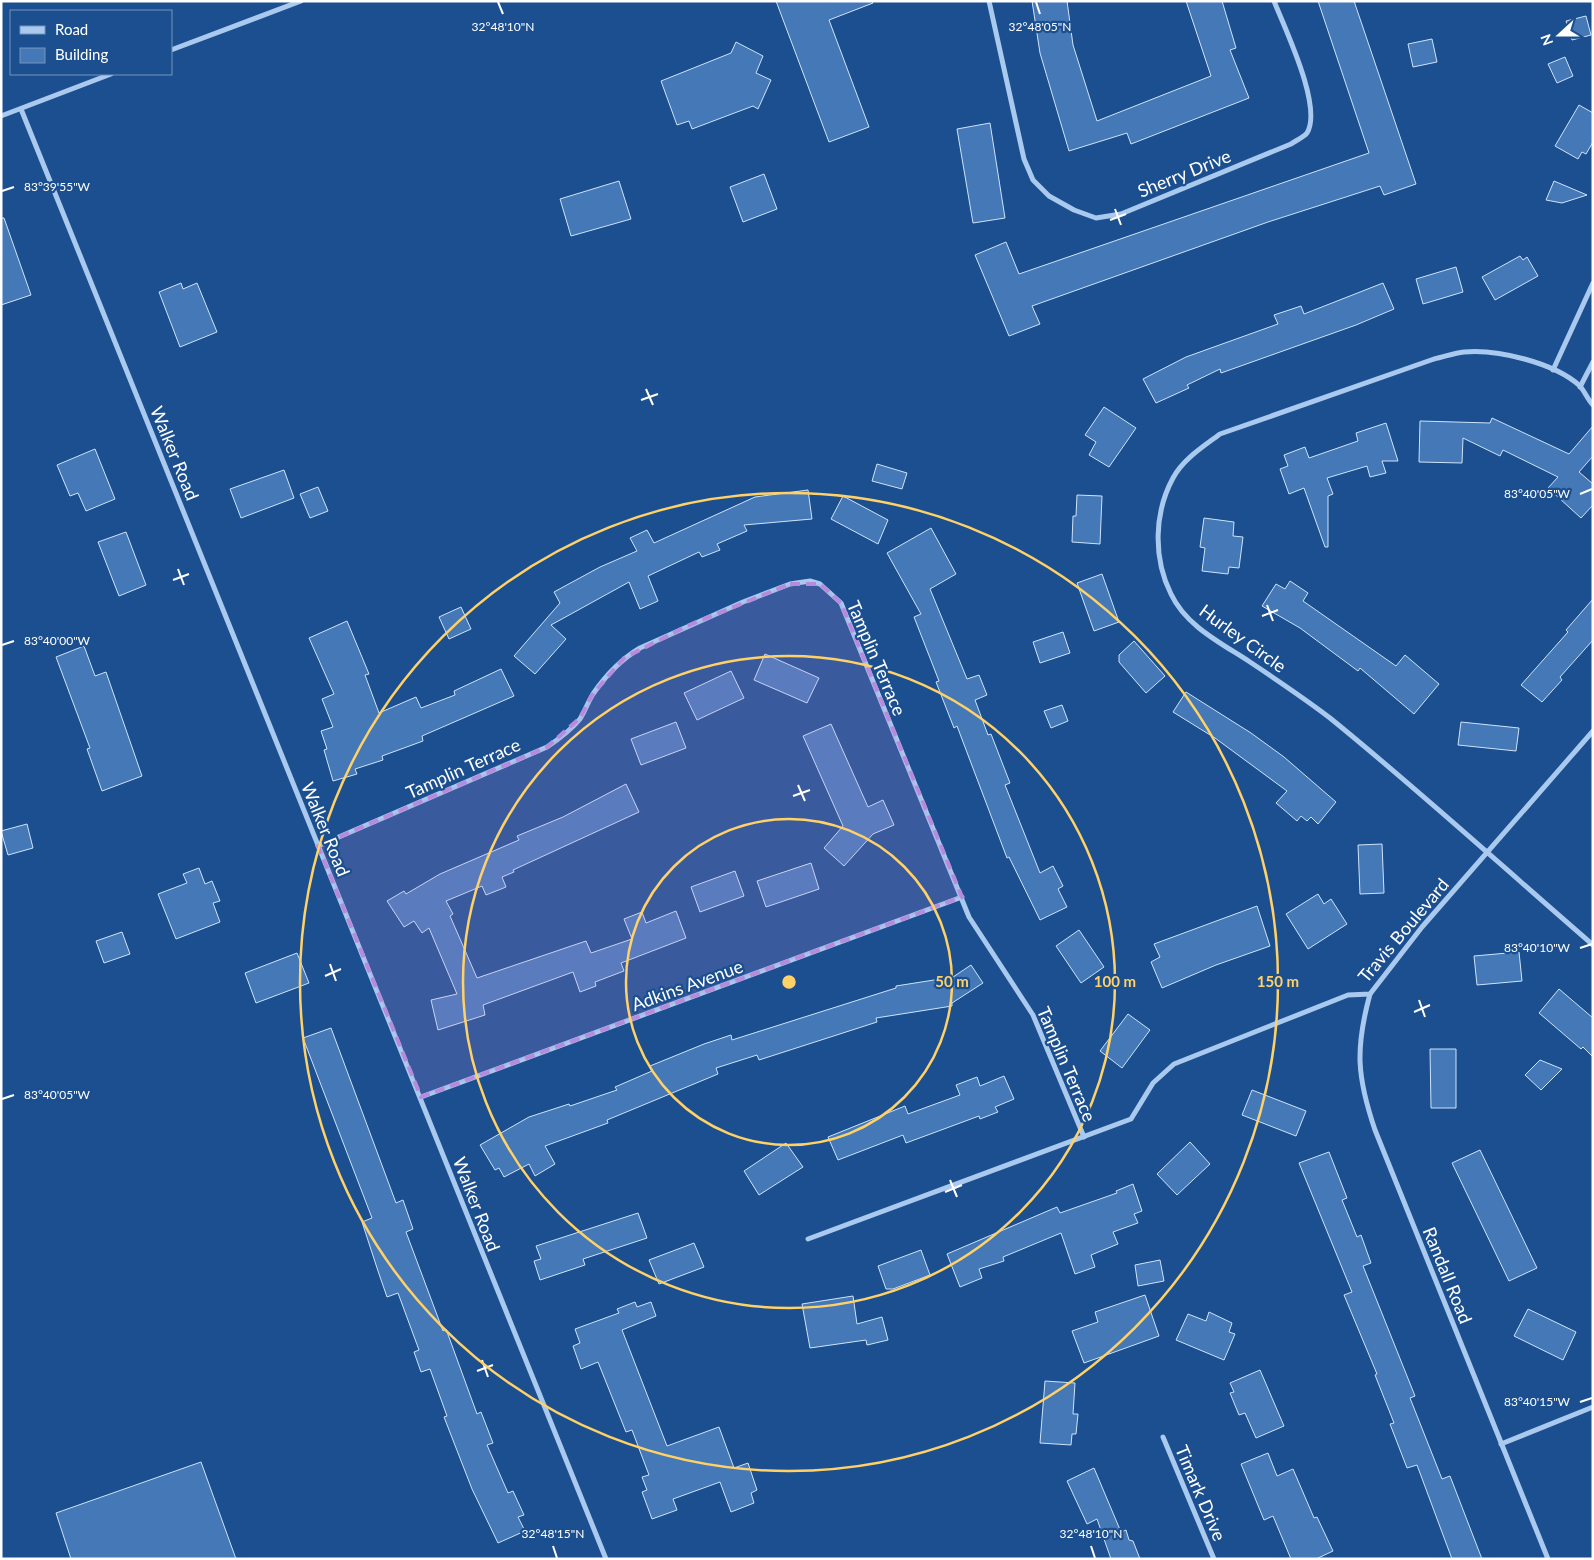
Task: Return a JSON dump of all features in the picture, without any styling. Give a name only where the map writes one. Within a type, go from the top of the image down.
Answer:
[{"type":"street","points":[[172,50],[301,1]]},
{"type":"street","name":"Sherry Drive","points":[[989,1],[1022,150],[1033,180],[1050,196],[1074,210],[1096,218],[1122,214],[1291,144],[1306,133],[1312,114],[1307,87],[1274,1]]},
{"type":"street","points":[[1,116],[108,75]]},
{"type":"street","name":"Walker Road","points":[[21,108],[606,1559]]},
{"type":"street","points":[[1553,370],[1593,283]]},
{"type":"street","name":"Hurley Circle","points":[[1593,405],[1580,386],[1553,370],[1526,359],[1498,353],[1464,352],[1434,359],[1220,434],[1201,448],[1174,477],[1162,508],[1158,527],[1160,566],[1165,581],[1171,596],[1197,627],[1329,718],[1593,945]]},
{"type":"street","points":[[1580,386],[1593,362]]},
{"type":"street","name":"Tamplin Terrace","points":[[318,846],[547,747],[560,738],[580,718],[592,695],[608,673],[624,658],[640,648],[743,602],[790,584],[810,581],[829,590],[841,603],[969,917],[1034,1015],[1084,1137]]},
{"type":"street","name":"Travis Boulevard","points":[[808,1239],[1131,1119],[1153,1083],[1174,1064],[1348,996],[1370,994],[1422,927],[1593,731]]},
{"type":"street","name":"Adkins Avenue","points":[[420,1097],[962,897]]},
{"type":"street","name":"Randall Road","points":[[1370,994],[1359,1041],[1363,1094],[1379,1139],[1548,1559]]},
{"type":"street","points":[[1501,1444],[1593,1407]]},
{"type":"street","name":"Timark Drive","points":[[1163,1437],[1214,1559]]},
{"type":"highlighted area","points":[[790,584],[820,584],[841,603],[962,897],[421,1097],[318,846],[547,747],[580,718],[592,695],[624,658],[687,626]]},
{"type":"building","points":[[776,1],[872,1],[873,3],[829,20],[869,127],[829,142]]},
{"type":"building","points":[[1032,1],[1067,1],[1073,45],[1097,121],[1211,76],[1186,1],[1222,1],[1236,48],[1230,50],[1249,98],[1131,144],[1127,133],[1069,151],[1040,53]]},
{"type":"building","points":[[1318,1],[1354,1],[1416,184],[1384,195],[1380,186],[1268,222],[1032,306],[1040,324],[1009,336],[975,255],[1006,242],[1019,274],[1369,153]]},
{"type":"building","points":[[1586,16],[1591,35],[1572,40],[1566,21]]},
{"type":"building","points":[[1432,39],[1437,62],[1413,67],[1408,44]]},
{"type":"building","points":[[736,42],[763,56],[756,73],[771,80],[758,109],[753,106],[692,129],[689,121],[677,125],[661,81],[731,53]]},
{"type":"building","points":[[1565,57],[1573,76],[1557,83],[1548,64]]},
{"type":"building","points":[[1579,105],[1593,113],[1593,142],[1586,154],[1582,152],[1578,159],[1555,146]]},
{"type":"building","points":[[990,123],[1005,218],[973,223],[957,129]]},
{"type":"building","points":[[764,174],[777,209],[743,222],[730,187]]},
{"type":"building","points":[[619,181],[631,219],[571,236],[560,199]]},
{"type":"building","points":[[1554,181],[1587,195],[1562,203],[1546,200]]},
{"type":"building","points":[[1,218],[4,218],[31,295],[1,305]]},
{"type":"building","points":[[1520,256],[1523,260],[1527,257],[1538,276],[1495,300],[1482,277]]},
{"type":"building","points":[[1456,267],[1463,292],[1423,304],[1416,279]]},
{"type":"building","points":[[181,283],[183,289],[197,283],[217,332],[180,347],[159,292]]},
{"type":"building","points":[[1383,283],[1394,309],[1356,325],[1221,373],[1220,369],[1187,385],[1189,388],[1156,403],[1143,379],[1186,357],[1278,324],[1274,315],[1301,306],[1304,314]]},
{"type":"building","points":[[1104,407],[1136,428],[1109,467],[1089,455],[1096,442],[1085,435]]},
{"type":"building","points":[[1492,418],[1569,454],[1593,426],[1593,456],[1579,472],[1593,484],[1593,505],[1581,518],[1548,488],[1558,477],[1503,450],[1500,456],[1463,438],[1462,463],[1419,462],[1420,421],[1490,423]]},
{"type":"building","points":[[1386,423],[1398,461],[1382,461],[1386,473],[1370,477],[1367,466],[1327,478],[1333,494],[1328,496],[1328,547],[1325,547],[1304,488],[1289,494],[1280,469],[1288,466],[1284,455],[1305,447],[1309,458],[1358,441],[1356,433]]},
{"type":"building","points":[[95,449],[115,499],[86,511],[78,493],[70,496],[57,465]]},
{"type":"building","points":[[877,464],[907,473],[902,489],[872,481]]},
{"type":"building","points":[[284,470],[294,498],[241,518],[230,489]]},
{"type":"building","points":[[318,487],[328,511],[310,518],[300,494]]},
{"type":"building","points":[[808,490],[812,519],[744,525],[747,531],[717,544],[720,550],[702,557],[699,552],[648,576],[658,601],[640,609],[629,582],[551,625],[566,639],[535,674],[514,656],[560,603],[554,592],[600,567],[637,551],[630,538],[647,530],[654,543],[755,497]]},
{"type":"building","points":[[1077,495],[1102,496],[1100,544],[1072,542],[1073,516],[1076,516]]},
{"type":"building","points":[[843,496],[888,520],[878,544],[831,519]]},
{"type":"building","points":[[1204,518],[1234,522],[1233,536],[1243,537],[1239,568],[1229,567],[1228,574],[1202,571],[1205,548],[1200,547]]},
{"type":"building","points":[[931,528],[956,574],[930,589],[967,679],[979,675],[987,695],[975,700],[988,735],[991,734],[1010,783],[1005,785],[1040,873],[1053,866],[1063,886],[1058,889],[1067,907],[1040,920],[1009,857],[1007,858],[957,726],[954,728],[936,682],[939,681],[914,617],[921,614],[887,553]]},
{"type":"building","points":[[126,532],[146,585],[119,596],[98,542]]},
{"type":"building","points":[[1102,574],[1119,622],[1094,631],[1077,583]]},
{"type":"building","points":[[1290,581],[1308,593],[1303,601],[1396,666],[1405,655],[1439,684],[1414,714],[1360,668],[1358,671],[1300,628],[1262,606],[1276,584],[1285,589]]},
{"type":"building","points":[[1593,599],[1593,640],[1560,677],[1562,680],[1542,702],[1521,685],[1568,632],[1566,630]]},
{"type":"building","points":[[461,607],[471,629],[449,639],[439,617]]},
{"type":"building","points":[[347,621],[369,674],[365,675],[379,713],[416,697],[421,708],[455,695],[454,691],[501,669],[514,696],[422,736],[423,741],[382,756],[383,760],[355,769],[357,774],[333,781],[324,750],[327,749],[321,731],[333,727],[322,699],[334,694],[309,638]]},
{"type":"building","points":[[1063,632],[1070,653],[1040,663],[1033,642]]},
{"type":"building","points":[[1134,641],[1165,676],[1146,693],[1119,662],[1119,655]]},
{"type":"building","points":[[84,646],[95,676],[106,672],[142,776],[102,791],[87,749],[90,748],[56,657]]},
{"type":"building","points":[[765,654],[819,678],[807,703],[754,680]]},
{"type":"building","points":[[731,671],[744,698],[697,720],[684,693]]},
{"type":"building","points":[[1186,692],[1251,733],[1284,757],[1336,802],[1318,824],[1311,817],[1307,821],[1301,816],[1297,821],[1276,803],[1287,791],[1215,738],[1173,712]]},
{"type":"building","points":[[1062,705],[1068,721],[1051,728],[1044,711]]},
{"type":"building","points":[[676,722],[686,748],[641,765],[631,739]]},
{"type":"building","points":[[1461,722],[1519,728],[1516,751],[1458,745]]},
{"type":"building","points":[[831,724],[868,807],[883,800],[894,825],[873,834],[844,866],[824,848],[843,826],[803,736]]},
{"type":"building","points":[[626,784],[639,812],[513,870],[514,872],[502,877],[506,887],[486,895],[482,886],[446,901],[453,914],[450,916],[477,978],[586,941],[591,953],[632,939],[624,919],[642,912],[646,923],[676,911],[686,938],[621,963],[624,971],[595,982],[596,986],[580,992],[573,972],[483,1005],[485,1015],[438,1030],[431,1000],[457,994],[429,928],[422,933],[414,921],[404,927],[387,901],[404,891],[406,894],[440,874],[519,840],[517,836],[563,817]]},
{"type":"building","points":[[27,824],[33,848],[8,855],[1,831]]},
{"type":"building","points":[[1382,844],[1384,893],[1360,894],[1358,845]]},
{"type":"building","points":[[811,863],[819,889],[766,907],[757,881]]},
{"type":"building","points":[[199,868],[205,884],[212,881],[220,901],[213,903],[220,922],[176,939],[158,894],[187,883],[183,874]]},
{"type":"building","points":[[735,871],[744,896],[700,912],[691,887]]},
{"type":"building","points":[[1318,894],[1324,904],[1331,899],[1347,924],[1308,949],[1286,914]]},
{"type":"building","points":[[1257,906],[1270,946],[1216,965],[1162,988],[1151,962],[1160,957],[1154,944]]},
{"type":"building","points":[[1079,930],[1104,967],[1081,983],[1056,946]]},
{"type":"building","points":[[122,932],[130,954],[104,963],[96,941]]},
{"type":"building","points":[[1519,952],[1522,981],[1477,985],[1474,956]]},
{"type":"building","points":[[297,953],[309,983],[256,1003],[245,973]]},
{"type":"building","points":[[971,965],[983,983],[952,1003],[952,1006],[876,1018],[877,1022],[759,1060],[757,1055],[716,1068],[718,1074],[607,1120],[608,1123],[545,1146],[555,1164],[535,1176],[529,1164],[504,1177],[499,1168],[495,1170],[480,1145],[529,1117],[569,1104],[570,1106],[617,1090],[615,1087],[652,1071],[650,1066],[704,1044],[731,1035],[732,1040],[896,988],[896,986],[953,977]]},
{"type":"building","points":[[1559,989],[1593,1018],[1593,1057],[1539,1013]]},
{"type":"building","points":[[1128,1014],[1150,1030],[1122,1068],[1100,1051]]},
{"type":"building","points":[[331,1028],[396,1203],[403,1200],[413,1229],[406,1232],[443,1331],[446,1329],[477,1414],[481,1412],[493,1443],[487,1445],[508,1493],[513,1491],[524,1515],[518,1517],[525,1531],[498,1543],[472,1489],[444,1417],[447,1416],[430,1369],[421,1372],[414,1352],[419,1350],[398,1293],[387,1297],[362,1222],[372,1218],[303,1038]]},
{"type":"building","points":[[1430,1049],[1456,1049],[1456,1108],[1431,1108]]},
{"type":"building","points":[[1540,1060],[1562,1069],[1541,1090],[1525,1075]]},
{"type":"building","points":[[1004,1076],[1014,1099],[995,1107],[998,1112],[980,1119],[979,1116],[906,1143],[903,1135],[838,1160],[828,1137],[905,1106],[908,1114],[960,1095],[956,1085],[977,1077],[980,1086]]},
{"type":"building","points":[[1252,1090],[1306,1111],[1296,1136],[1242,1115]]},
{"type":"building","points":[[1190,1142],[1210,1164],[1177,1195],[1157,1174]]},
{"type":"building","points":[[786,1143],[803,1167],[759,1195],[744,1171]]},
{"type":"building","points":[[1480,1150],[1537,1268],[1509,1281],[1452,1163]]},
{"type":"building","points":[[1329,1152],[1347,1198],[1342,1200],[1357,1237],[1361,1235],[1371,1263],[1363,1266],[1415,1396],[1410,1398],[1442,1479],[1450,1476],[1482,1559],[1452,1559],[1417,1465],[1407,1468],[1390,1424],[1394,1423],[1375,1375],[1377,1374],[1344,1295],[1352,1292],[1299,1163]]},
{"type":"building","points":[[1133,1184],[1142,1211],[1134,1214],[1138,1223],[1113,1232],[1118,1244],[1091,1255],[1095,1267],[1075,1274],[1061,1233],[1003,1257],[1004,1261],[979,1269],[982,1278],[960,1287],[947,1254],[1057,1207],[1060,1213],[1117,1193],[1116,1191]]},
{"type":"building","points":[[638,1213],[647,1238],[583,1259],[585,1265],[540,1280],[534,1261],[541,1259],[536,1246]]},
{"type":"building","points":[[694,1243],[704,1267],[659,1284],[649,1260]]},
{"type":"building","points":[[921,1250],[930,1275],[893,1289],[886,1289],[878,1266]]},
{"type":"building","points":[[1160,1260],[1164,1281],[1138,1286],[1135,1265]]},
{"type":"building","points":[[1145,1295],[1159,1336],[1084,1363],[1072,1331],[1098,1322],[1095,1312]]},
{"type":"building","points":[[853,1296],[857,1324],[882,1317],[888,1340],[867,1345],[866,1340],[810,1348],[802,1304]]},
{"type":"building","points":[[635,1302],[637,1307],[651,1302],[656,1316],[622,1330],[667,1446],[719,1427],[734,1468],[748,1463],[757,1490],[751,1493],[754,1503],[731,1512],[720,1482],[673,1499],[677,1510],[652,1519],[642,1492],[647,1490],[642,1477],[649,1475],[632,1430],[626,1432],[598,1362],[581,1369],[573,1346],[580,1343],[575,1329],[619,1313],[617,1309]]},
{"type":"building","points":[[1528,1309],[1576,1332],[1563,1360],[1514,1336]]},
{"type":"building","points":[[1209,1312],[1232,1323],[1229,1332],[1235,1334],[1224,1360],[1176,1340],[1188,1314],[1206,1321]]},
{"type":"building","points":[[1260,1370],[1284,1426],[1256,1438],[1245,1413],[1239,1415],[1230,1393],[1234,1392],[1230,1383]]},
{"type":"building","points":[[1045,1381],[1075,1383],[1073,1414],[1078,1414],[1076,1434],[1072,1434],[1071,1445],[1040,1443]]},
{"type":"building","points":[[1268,1453],[1277,1476],[1293,1469],[1314,1518],[1317,1517],[1333,1551],[1316,1559],[1291,1559],[1273,1516],[1264,1520],[1241,1464]]},
{"type":"building","points":[[201,1462],[236,1559],[71,1559],[56,1513]]},
{"type":"building","points":[[1094,1468],[1121,1532],[1126,1530],[1129,1540],[1133,1541],[1140,1559],[1111,1559],[1097,1519],[1087,1524],[1067,1481]]}]
